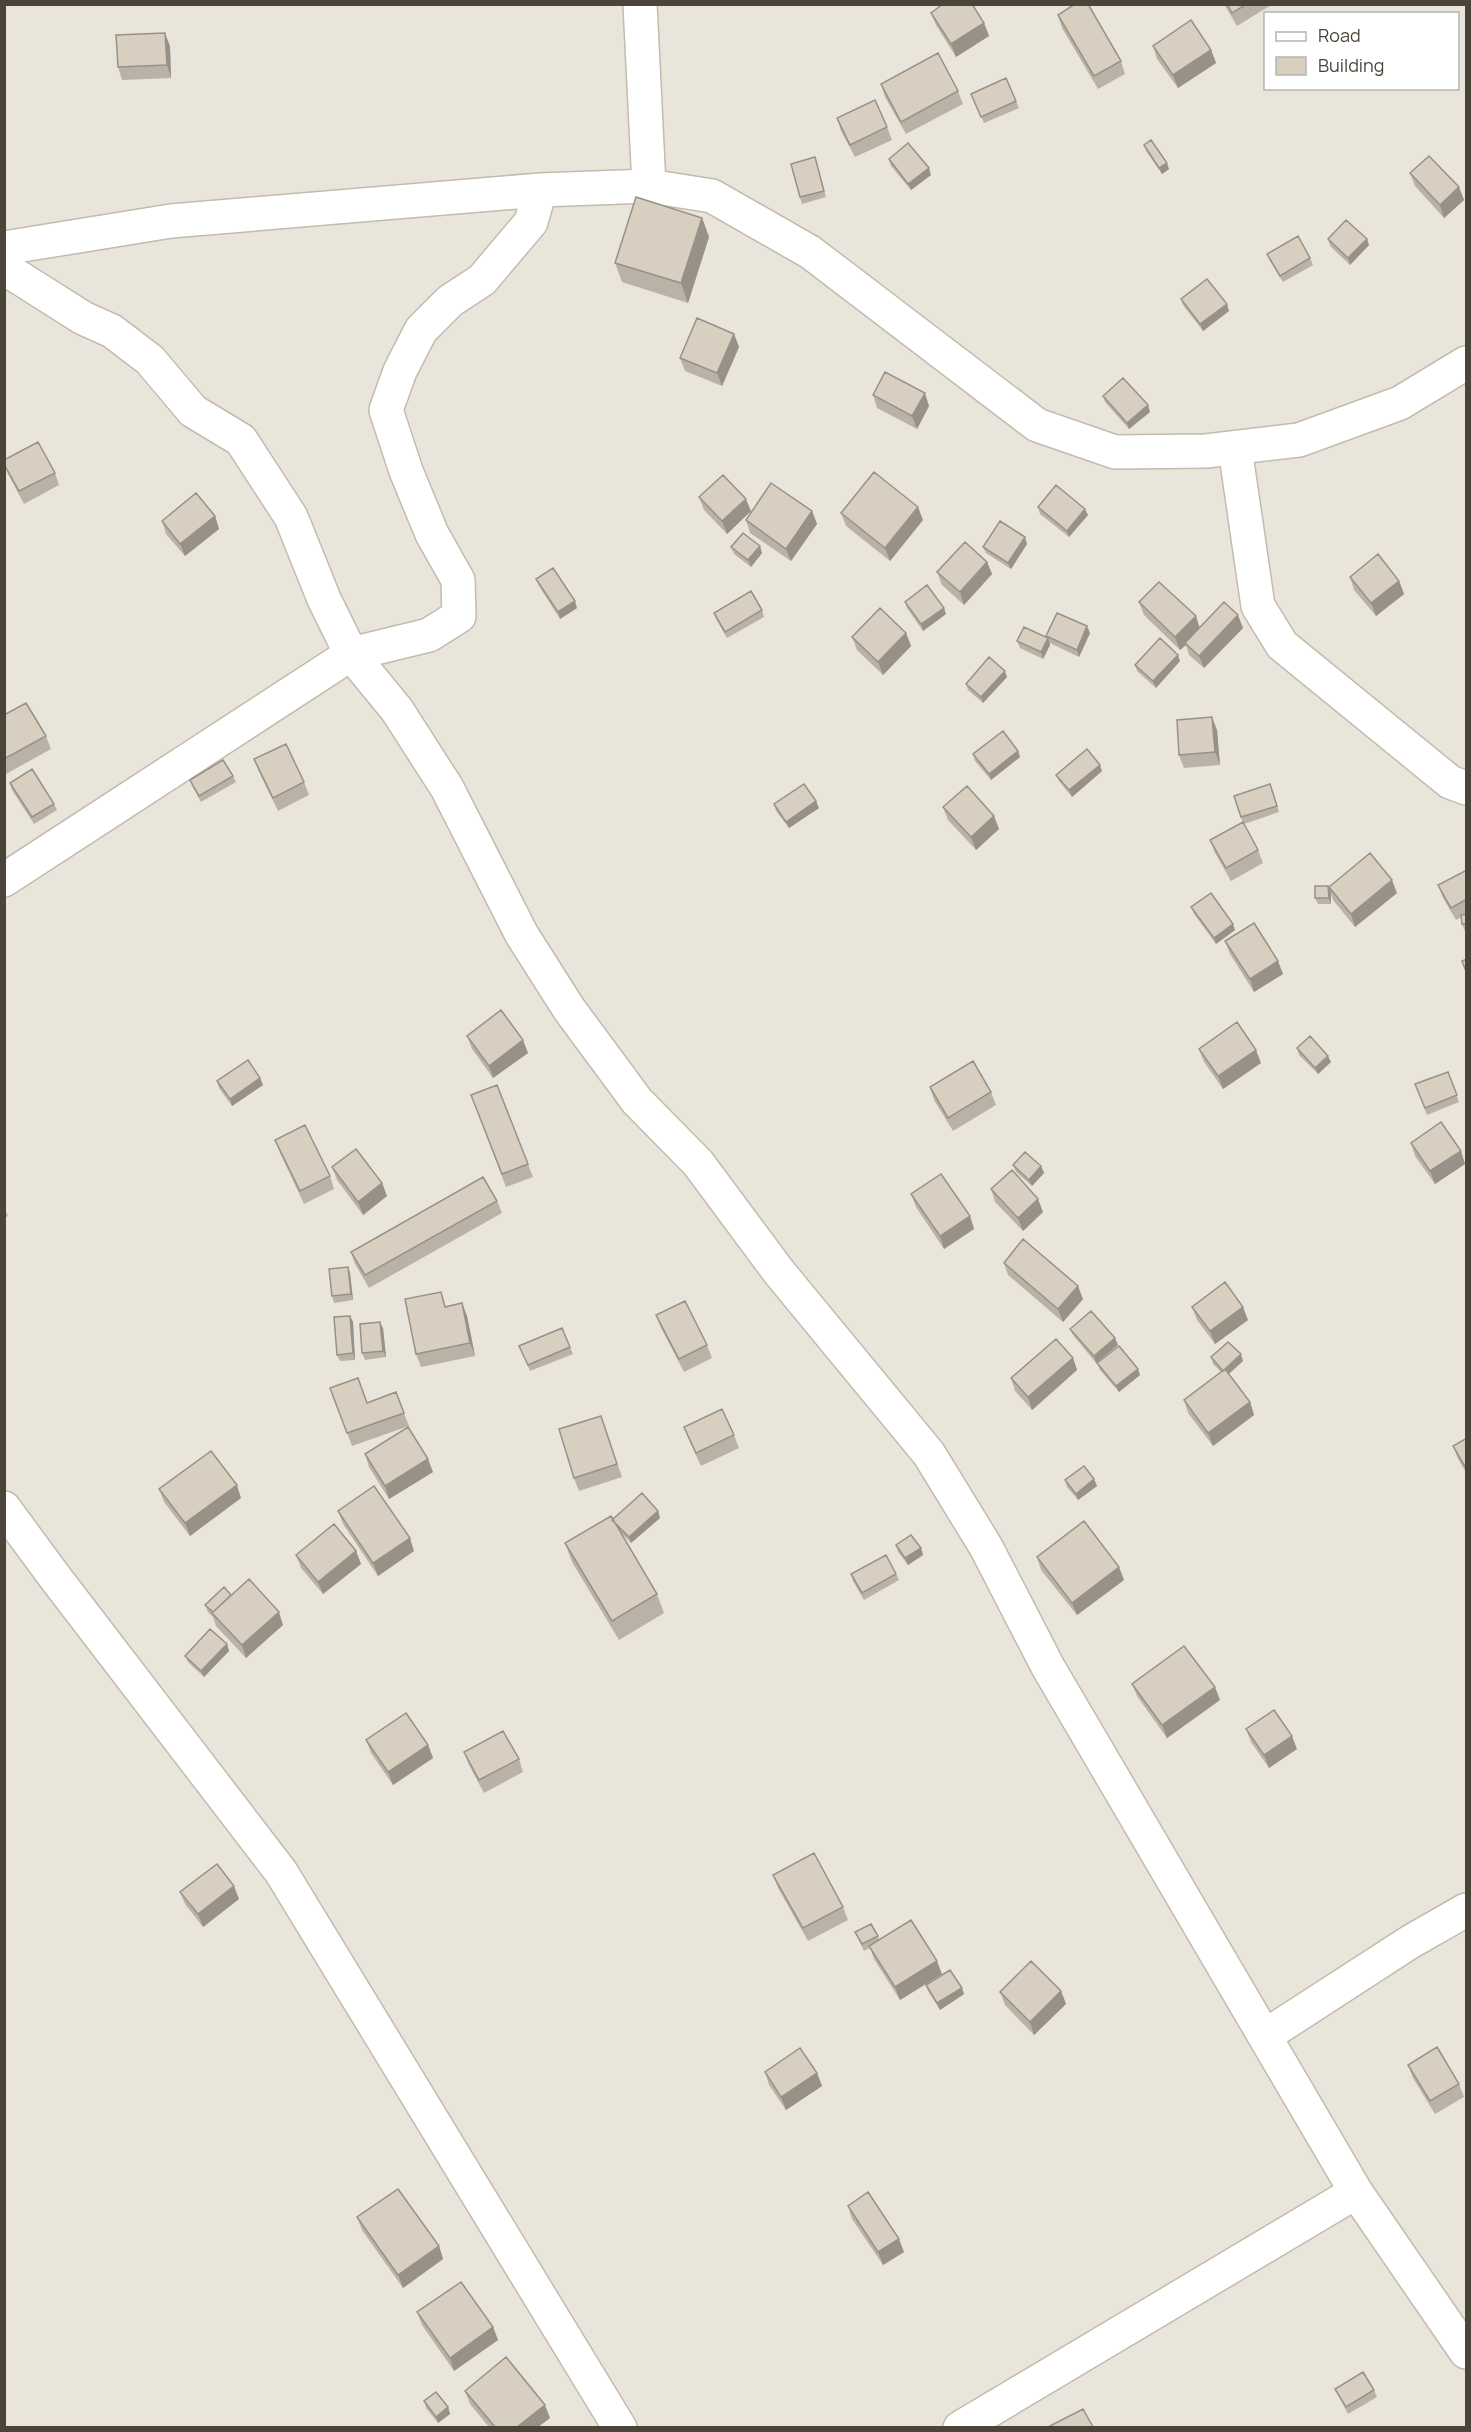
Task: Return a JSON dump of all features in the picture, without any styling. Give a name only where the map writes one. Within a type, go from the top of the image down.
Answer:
[{"type":"street","points":[[640,4],[649,186]]},
{"type":"street","points":[[4,248],[171,221],[540,190],[649,186],[712,196],[810,252],[1037,424],[1115,452],[1206,451],[1299,440],[1400,403],[1467,363]]},
{"type":"street","points":[[4,880],[351,654],[429,635],[459,616],[458,580],[432,534],[406,471],[386,410],[400,371],[421,330],[450,301],[482,280],[531,222],[540,190]]},
{"type":"street","points":[[4,268],[83,318],[112,331],[150,360],[193,411],[241,440],[291,517],[324,599],[351,654],[397,710],[447,788],[522,935],[569,1009],[637,1101],[698,1163],[779,1272],[929,1454],[986,1547],[1048,1667],[1356,2192],[1467,2352]]},
{"type":"street","points":[[1235,448],[1258,606],[1282,645],[1450,782],[1467,788]]},
{"type":"street","points":[[4,1508],[281,1872],[620,2427]]},
{"type":"street","points":[[1265,2036],[1410,1942],[1467,1910]]},
{"type":"street","points":[[960,2427],[1356,2192]]},
{"type":"shaded area","points":[[5,5],[1466,5],[1466,2427],[5,2427]]},
{"type":"building","points":[[943,4],[972,4],[984,23],[951,44],[931,13]]},
{"type":"building","points":[[1075,4],[1088,4],[1121,61],[1094,76],[1058,15]]},
{"type":"building","points":[[1227,4],[1247,4],[1232,13]]},
{"type":"building","points":[[1191,20],[1211,50],[1173,75],[1153,46]]},
{"type":"building","points":[[165,33],[167,65],[118,67],[116,35]]},
{"type":"building","points":[[938,53],[958,91],[901,122],[881,84]]},
{"type":"building","points":[[1006,78],[1016,101],[981,117],[971,94]]},
{"type":"building","points":[[875,100],[887,127],[850,145],[837,118]]},
{"type":"building","points":[[1151,140],[1167,163],[1159,168],[1144,145]]},
{"type":"building","points":[[908,143],[929,168],[908,184],[889,159]]},
{"type":"building","points":[[1429,156],[1459,187],[1440,205],[1410,173]]},
{"type":"building","points":[[815,157],[824,191],[800,197],[791,164]]},
{"type":"building","points":[[636,197],[702,218],[681,283],[615,263]]},
{"type":"building","points":[[1346,220],[1367,239],[1348,258],[1328,239]]},
{"type":"building","points":[[1298,236],[1310,258],[1280,276],[1267,254]]},
{"type":"building","points":[[1207,279],[1227,304],[1200,324],[1181,299]]},
{"type":"building","points":[[697,318],[734,334],[717,373],[680,358]]},
{"type":"building","points":[[885,372],[925,393],[912,416],[873,395]]},
{"type":"building","points":[[1123,378],[1148,405],[1127,423],[1103,396]]},
{"type":"building","points":[[38,442],[55,473],[19,491],[4,460]]},
{"type":"building","points":[[874,472],[918,507],[885,548],[841,513]]},
{"type":"building","points":[[723,475],[746,499],[722,521],[699,497]]},
{"type":"building","points":[[771,483],[812,511],[786,549],[746,520]]},
{"type":"building","points":[[1056,485],[1085,509],[1067,531],[1038,507]]},
{"type":"building","points":[[196,493],[215,516],[180,544],[162,521]]},
{"type":"building","points":[[1000,521],[1025,537],[1008,563],[983,547]]},
{"type":"building","points":[[743,533],[760,546],[748,560],[731,547]]},
{"type":"building","points":[[965,542],[987,562],[960,592],[937,572]]},
{"type":"building","points":[[1378,554],[1399,581],[1371,603],[1350,577]]},
{"type":"building","points":[[553,568],[575,601],[558,612],[536,579]]},
{"type":"building","points":[[1159,582],[1196,616],[1175,637],[1139,602]]},
{"type":"building","points":[[927,585],[944,608],[921,624],[905,602]]},
{"type":"building","points":[[751,591],[762,610],[725,632],[714,613]]},
{"type":"building","points":[[1224,602],[1238,615],[1199,656],[1185,643]]},
{"type":"building","points":[[880,608],[906,633],[878,662],[852,637]]},
{"type":"building","points":[[1057,613],[1087,626],[1077,650],[1046,636]]},
{"type":"building","points":[[1024,627],[1048,638],[1041,652],[1017,641]]},
{"type":"building","points":[[1160,638],[1178,655],[1153,681],[1135,665]]},
{"type":"building","points":[[989,657],[1005,671],[981,697],[966,684]]},
{"type":"building","points":[[26,703],[46,736],[4,759],[4,715]]},
{"type":"building","points":[[1212,717],[1215,752],[1179,755],[1177,720]]},
{"type":"building","points":[[1003,731],[1018,751],[989,774],[973,754]]},
{"type":"building","points":[[286,744],[304,782],[273,798],[254,759]]},
{"type":"building","points":[[1087,749],[1100,765],[1069,790],[1056,775]]},
{"type":"building","points":[[223,760],[233,776],[199,796],[190,780]]},
{"type":"building","points":[[32,769],[54,804],[32,817],[10,783]]},
{"type":"building","points":[[804,784],[816,801],[786,822],[774,804]]},
{"type":"building","points":[[1270,784],[1277,806],[1241,817],[1234,796]]},
{"type":"building","points":[[967,786],[994,816],[971,837],[943,807]]},
{"type":"building","points":[[1243,822],[1258,850],[1226,868],[1210,840]]},
{"type":"building","points":[[1370,853],[1392,880],[1351,914],[1329,887]]},
{"type":"building","points":[[1467,870],[1467,899],[1451,908],[1438,885]]},
{"type":"building","points":[[1315,886],[1328,886],[1329,898],[1315,898]]},
{"type":"building","points":[[1211,893],[1233,924],[1214,938],[1191,907]]},
{"type":"building","points":[[1467,914],[1467,924],[1462,924],[1461,915]]},
{"type":"building","points":[[1254,923],[1278,961],[1250,979],[1225,941]]},
{"type":"building","points":[[1467,959],[1467,974],[1462,961]]},
{"type":"building","points":[[501,1010],[523,1040],[489,1066],[467,1036]]},
{"type":"building","points":[[1237,1022],[1256,1050],[1218,1076],[1199,1049]]},
{"type":"building","points":[[1310,1036],[1328,1056],[1315,1068],[1297,1048]]},
{"type":"building","points":[[248,1060],[260,1078],[230,1099],[217,1081]]},
{"type":"building","points":[[973,1061],[991,1092],[948,1118],[930,1087]]},
{"type":"building","points":[[1448,1072],[1457,1095],[1425,1108],[1415,1084]]},
{"type":"building","points":[[497,1085],[528,1164],[502,1174],[471,1095]]},
{"type":"building","points":[[1441,1122],[1461,1151],[1430,1171],[1411,1143]]},
{"type":"building","points":[[305,1125],[330,1176],[300,1191],[275,1140]]},
{"type":"building","points":[[356,1149],[382,1183],[358,1202],[332,1167]]},
{"type":"building","points":[[1025,1152],[1041,1166],[1029,1180],[1013,1165]]},
{"type":"building","points":[[1012,1170],[1038,1199],[1018,1218],[991,1189]]},
{"type":"building","points":[[941,1174],[970,1216],[940,1236],[911,1194]]},
{"type":"building","points":[[483,1177],[497,1201],[365,1275],[351,1252]]},
{"type":"building","points":[[1023,1239],[1078,1286],[1058,1309],[1004,1263]]},
{"type":"building","points":[[348,1267],[351,1294],[332,1296],[329,1269]]},
{"type":"building","points":[[1225,1282],[1243,1307],[1210,1331],[1192,1307]]},
{"type":"building","points":[[441,1292],[445,1307],[462,1303],[470,1343],[416,1354],[405,1299]]},
{"type":"building","points":[[685,1301],[707,1345],[679,1359],[656,1315]]},
{"type":"building","points":[[1091,1311],[1115,1338],[1094,1356],[1070,1329]]},
{"type":"building","points":[[350,1316],[353,1353],[337,1355],[334,1317]]},
{"type":"building","points":[[380,1322],[383,1351],[362,1353],[360,1324]]},
{"type":"building","points":[[562,1328],[570,1347],[528,1365],[519,1346]]},
{"type":"building","points":[[1056,1339],[1073,1358],[1028,1397],[1011,1378]]},
{"type":"building","points":[[1228,1342],[1241,1354],[1223,1371],[1211,1357]]},
{"type":"building","points":[[1119,1346],[1138,1369],[1116,1386],[1097,1363]]},
{"type":"building","points":[[1225,1369],[1250,1402],[1208,1433],[1184,1400]]},
{"type":"building","points":[[358,1378],[367,1403],[396,1392],[404,1413],[347,1433],[330,1388]]},
{"type":"building","points":[[722,1409],[734,1435],[696,1453],[684,1427]]},
{"type":"building","points":[[601,1416],[617,1464],[574,1478],[559,1429]]},
{"type":"building","points":[[408,1427],[428,1459],[385,1486],[365,1454]]},
{"type":"building","points":[[1467,1438],[1467,1470],[1453,1446]]},
{"type":"building","points":[[211,1451],[237,1485],[185,1523],[159,1489]]},
{"type":"building","points":[[1084,1466],[1094,1479],[1076,1494],[1065,1480]]},
{"type":"building","points":[[374,1486],[410,1538],[373,1563],[338,1511]]},
{"type":"building","points":[[642,1493],[658,1511],[629,1537],[612,1520]]},
{"type":"building","points":[[611,1516],[657,1594],[612,1621],[565,1543]]},
{"type":"building","points":[[1084,1521],[1119,1567],[1072,1603],[1037,1557]]},
{"type":"building","points":[[334,1524],[356,1551],[318,1582],[296,1555]]},
{"type":"building","points":[[911,1535],[921,1548],[905,1558],[896,1545]]},
{"type":"building","points":[[886,1555],[896,1574],[862,1593],[851,1574]]},
{"type":"building","points":[[249,1579],[279,1612],[242,1645],[212,1613]]},
{"type":"building","points":[[224,1587],[231,1595],[213,1612],[205,1605]]},
{"type":"building","points":[[210,1629],[227,1644],[201,1671],[185,1656]]},
{"type":"building","points":[[1184,1646],[1215,1687],[1162,1725],[1132,1684]]},
{"type":"building","points":[[1274,1710],[1292,1736],[1264,1755],[1246,1729]]},
{"type":"building","points":[[406,1713],[428,1745],[388,1772],[366,1740]]},
{"type":"building","points":[[503,1731],[519,1759],[479,1780],[464,1752]]},
{"type":"building","points":[[814,1853],[843,1907],[803,1928],[773,1875]]},
{"type":"building","points":[[217,1864],[234,1886],[198,1914],[180,1892]]},
{"type":"building","points":[[911,1920],[937,1961],[895,1987],[869,1946]]},
{"type":"building","points":[[871,1924],[878,1936],[862,1944],[855,1932]]},
{"type":"building","points":[[1031,1961],[1061,1991],[1030,2022],[1000,1992]]},
{"type":"building","points":[[950,1970],[962,1988],[937,2003],[926,1985]]},
{"type":"building","points":[[1437,2047],[1459,2084],[1430,2101],[1408,2065]]},
{"type":"building","points":[[800,2048],[817,2073],[781,2097],[765,2072]]},
{"type":"building","points":[[398,2189],[439,2246],[398,2275],[357,2217]]},
{"type":"building","points":[[868,2192],[899,2239],[878,2252],[848,2206]]},
{"type":"building","points":[[461,2282],[493,2327],[450,2358],[417,2312]]},
{"type":"building","points":[[506,2357],[545,2405],[517,2427],[495,2427],[465,2391]]},
{"type":"building","points":[[1363,2372],[1374,2390],[1346,2407],[1335,2389]]},
{"type":"building","points":[[436,2392],[448,2407],[436,2417],[424,2401]]},
{"type":"building","points":[[1083,2409],[1093,2427],[1048,2427]]}]
